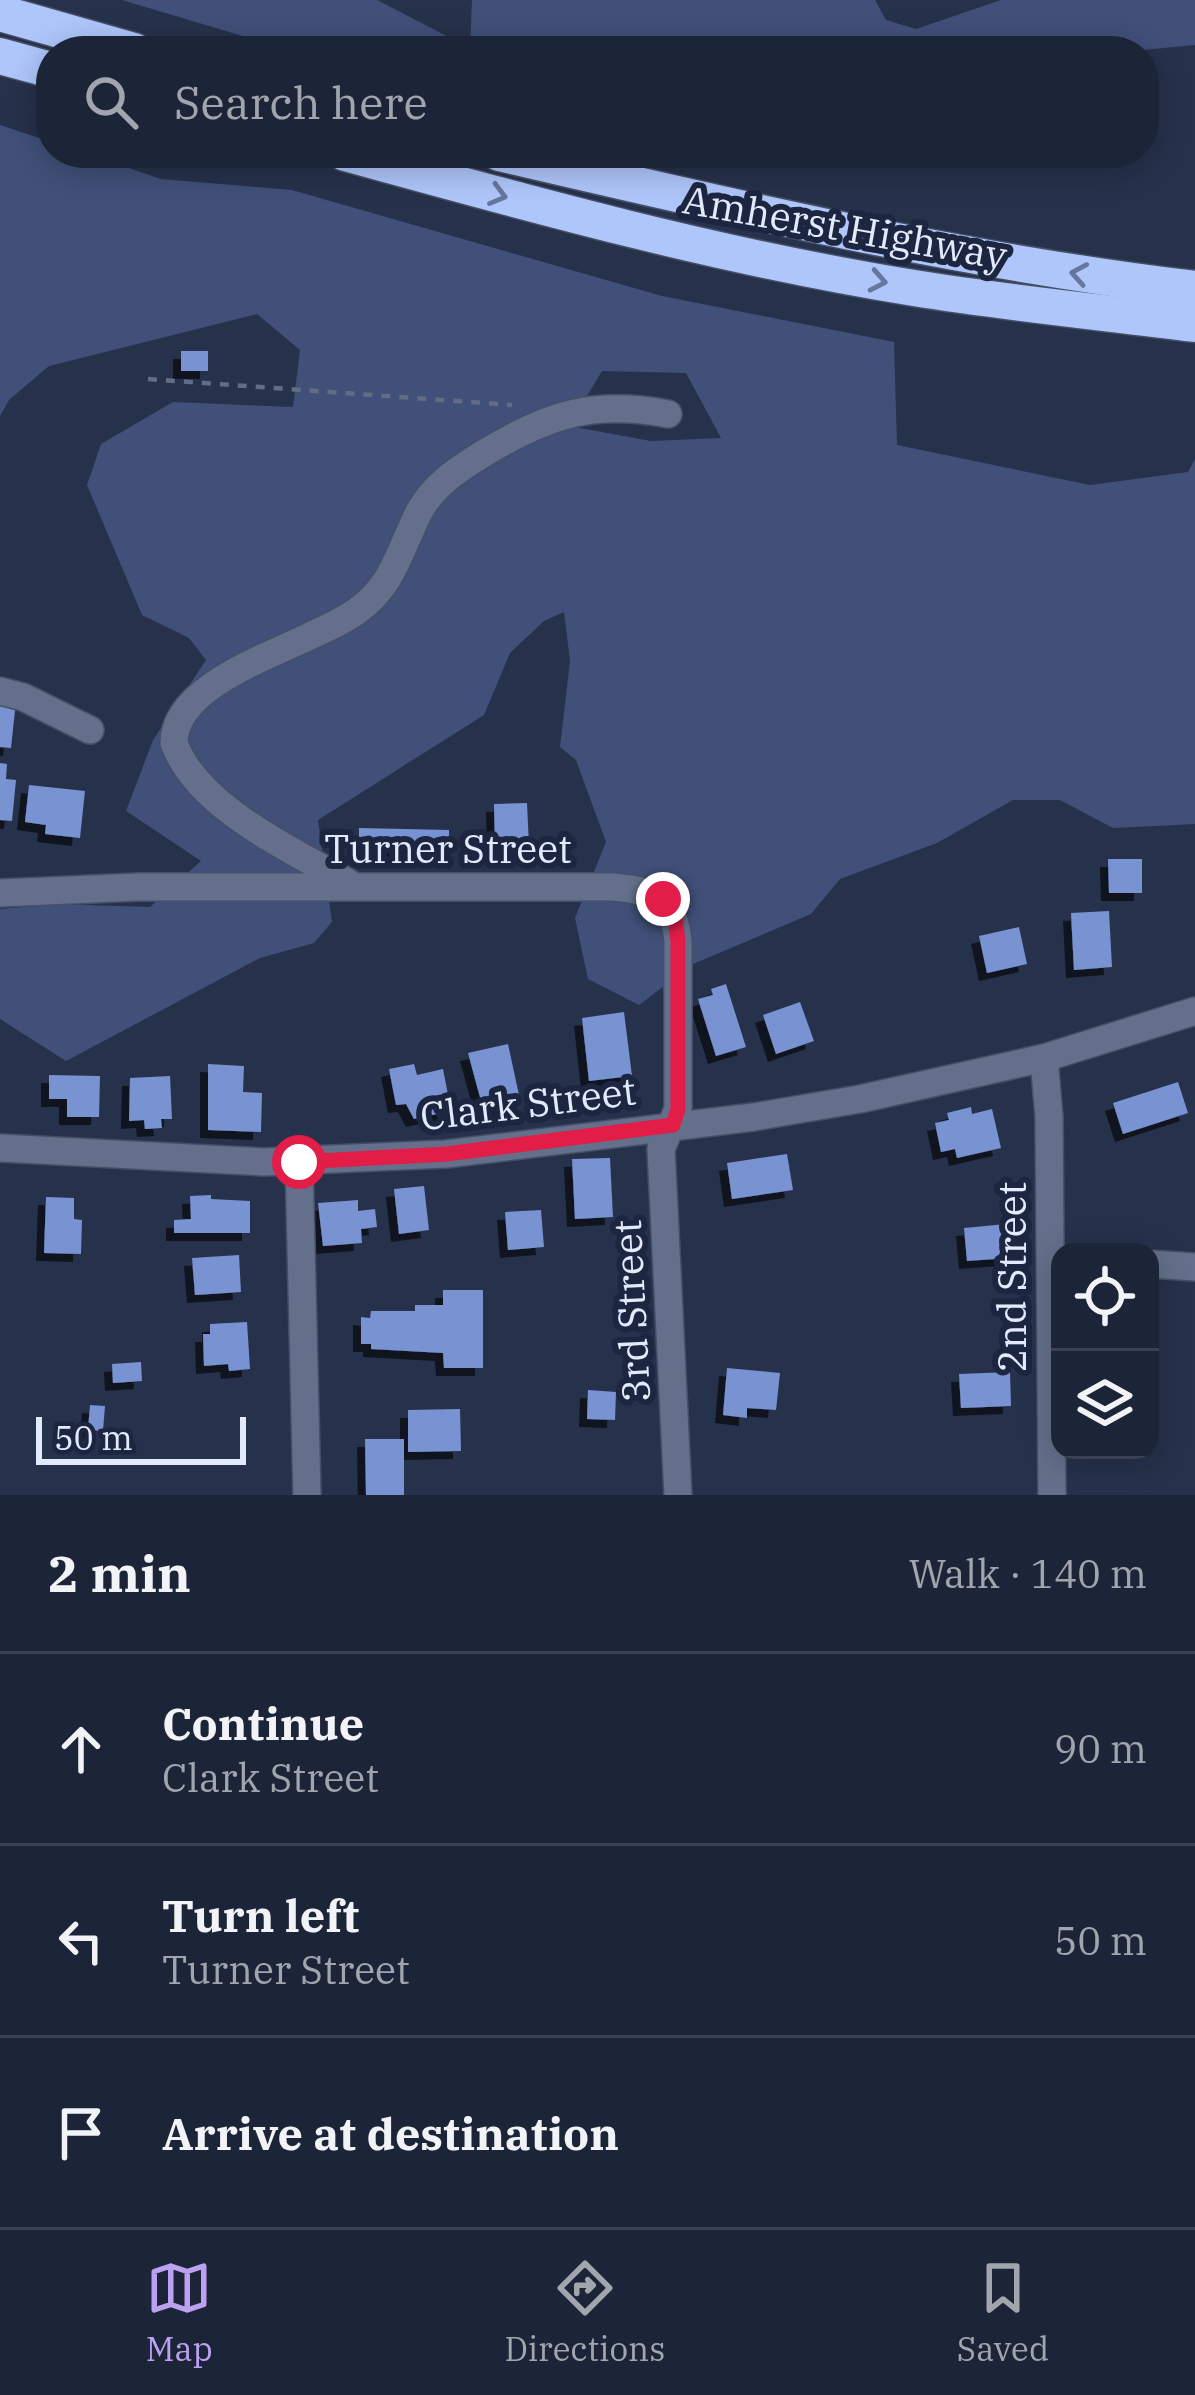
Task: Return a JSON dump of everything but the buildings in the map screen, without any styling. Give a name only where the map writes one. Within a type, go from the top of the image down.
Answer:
[{"type":"highway","points":[[0,13],[81,36]]},
{"type":"highway","points":[[0,56],[36,66]]},
{"type":"highway","name":"Amherst Highway","points":[[399,168],[580,218],[746,256],[914,288],[1195,324]]},
{"type":"highway","name":"Amherst Highway","points":[[563,168],[795,222],[1114,280],[1195,289]]},
{"type":"street","points":[[356,887],[220,805],[196,782],[174,743],[180,713],[219,680],[324,633],[360,609],[380,591],[401,560],[419,513],[455,471],[531,425],[594,408],[668,414]]},
{"type":"street","points":[[0,691],[23,697],[89,730]]},
{"type":"street","name":"Turner Street","points":[[0,893],[138,887],[614,887],[648,891],[663,899],[675,917],[678,941],[678,1109],[673,1125]]},
{"type":"street","name":"Clark Street","points":[[0,1148],[299,1162],[446,1154],[754,1118],[860,1099],[1044,1058],[1195,1011]]},
{"type":"street","name":"2nd Street","points":[[1044,1058],[1054,1243]]},
{"type":"street","name":"3rd Street","points":[[673,1125],[661,1149],[678,1495]]},
{"type":"street","points":[[299,1162],[307,1495]]},
{"type":"street","points":[[1159,1265],[1195,1267]]},
{"type":"street","name":"2nd Street","points":[[1052,1495],[1054,1351]]},
{"type":"path","points":[[148,379],[522,405]]},
{"type":"shaded area","points":[[122,0],[377,0],[447,36],[243,36]]},
{"type":"shaded area","points":[[472,0],[875,0],[886,20],[916,29],[1001,0],[1195,0],[1195,45],[1159,48],[1159,36],[470,36]]},
{"type":"shaded area","points":[[0,125],[36,137],[36,168],[128,168],[161,179],[292,190],[662,296],[894,342],[897,445],[1090,485],[1188,472],[1195,459],[1195,824],[1113,828],[1060,800],[1013,800],[937,843],[840,879],[811,914],[693,964],[639,1005],[588,979],[575,918],[606,842],[576,760],[560,747],[570,661],[564,612],[544,621],[510,653],[484,715],[318,820],[332,922],[314,943],[260,958],[66,1061],[0,1019],[0,909],[57,904],[150,907],[201,861],[126,811],[153,740],[206,660],[189,638],[142,615],[87,485],[101,444],[173,402],[293,407],[300,350],[257,314],[49,366],[9,400],[0,416]],"holes":[[[602,371],[686,373],[721,438],[651,441],[569,426]]]},
{"type":"route","points":[[299,1162],[446,1154],[673,1125],[678,1109],[678,941],[675,917],[663,899]]}]
